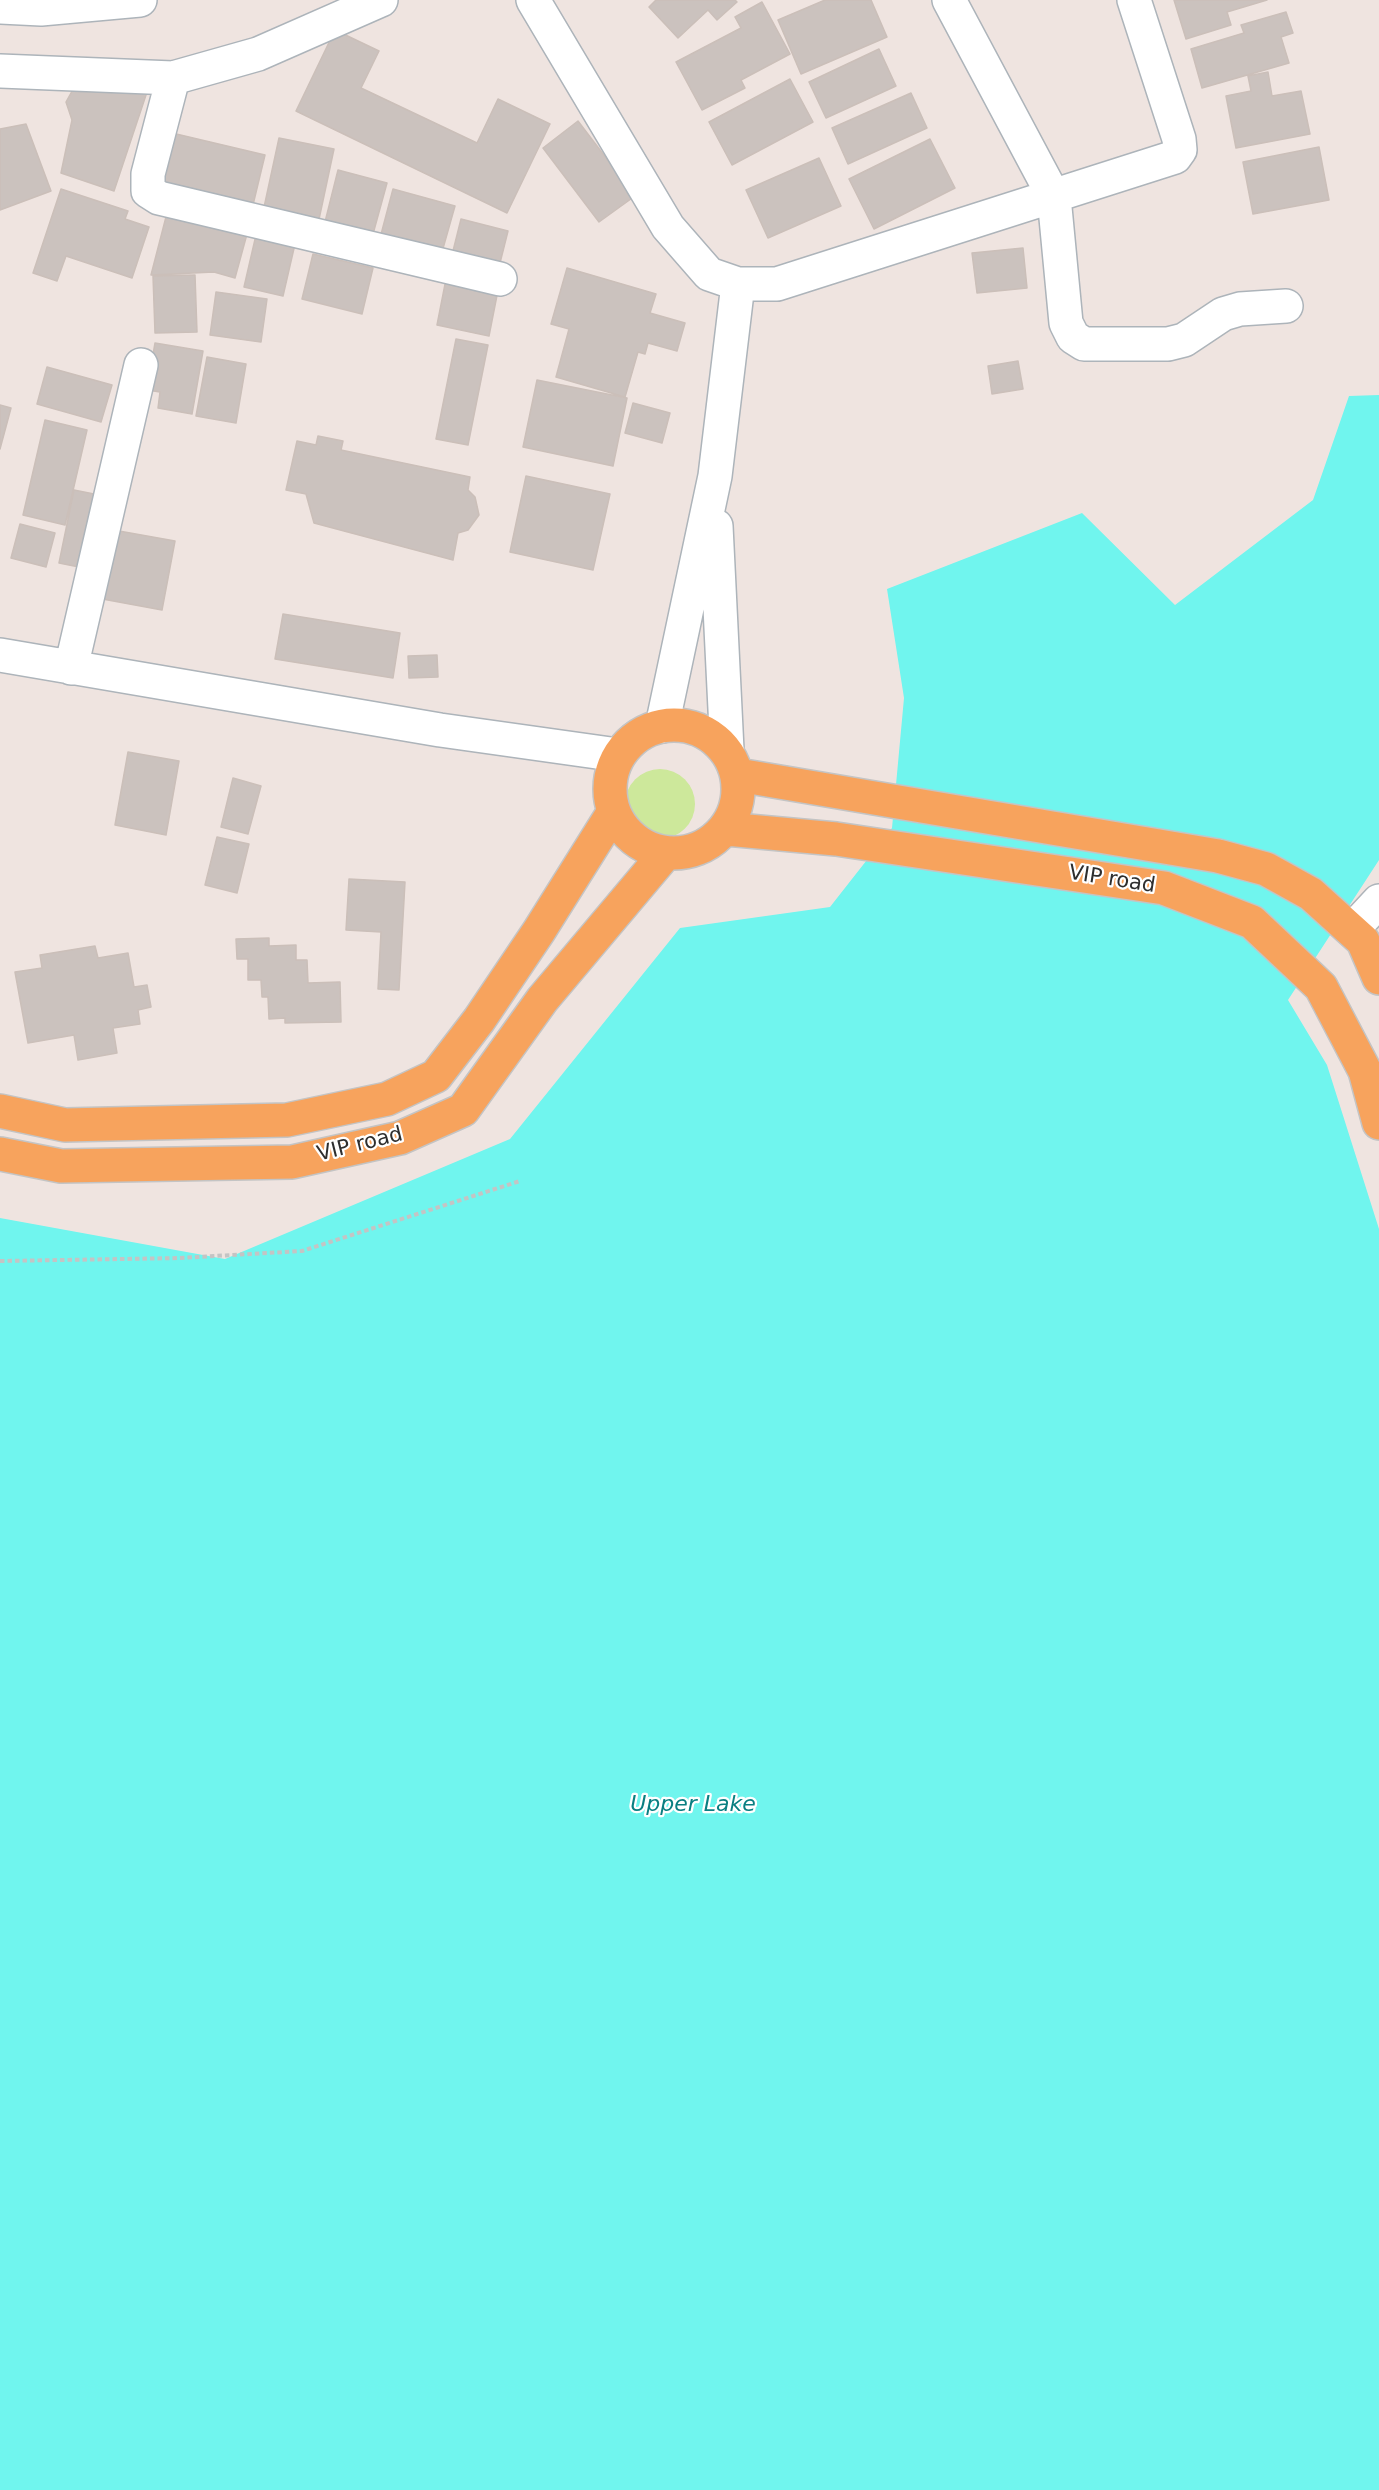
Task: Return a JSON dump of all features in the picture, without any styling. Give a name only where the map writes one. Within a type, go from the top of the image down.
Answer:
[{"type":"main road","name":"VIP road","points":[[618,755],[644,731],[680,724],[707,732],[733,763],[843,793],[1218,856],[1266,869],[1311,894],[1348,926],[1363,941],[1379,978]]},
{"type":"main road","points":[[618,755],[609,784],[613,813],[633,840],[665,854],[688,853],[710,844],[726,829],[738,803],[733,763]]},
{"type":"main road","name":"VIP road","points":[[0,1111],[65,1125],[287,1120],[387,1099],[436,1076],[479,1020],[539,931],[613,813]]},
{"type":"main road","name":"VIP road","points":[[726,829],[836,839],[1164,888],[1252,922],[1321,987],[1365,1071],[1379,1122]]},
{"type":"main road","name":"VIP road","points":[[0,1154],[61,1166],[292,1162],[400,1138],[463,1110],[542,1000],[665,854]]},
{"type":"street","points":[[0,7],[41,9],[140,0]]},
{"type":"street","points":[[0,71],[173,78],[258,54],[381,0]]},
{"type":"street","points":[[533,0],[668,227],[709,274],[738,284],[777,284],[1175,157],[1180,150],[1179,139],[1134,0]]},
{"type":"street","points":[[949,0],[1054,197],[1066,323],[1072,338],[1084,344],[1168,344],[1184,340],[1223,314],[1240,309],[1286,306]]},
{"type":"street","points":[[173,78],[148,174],[148,191],[159,198],[500,279]]},
{"type":"street","points":[[662,726],[715,476],[738,284]]},
{"type":"street","points":[[71,668],[141,365]]},
{"type":"street","points":[[715,476],[733,763]]},
{"type":"street","points":[[0,655],[440,730],[618,755]]},
{"type":"street","points":[[1348,926],[1379,901]]},
{"type":"path","points":[[0,1261],[180,1258],[302,1251],[520,1181]]},
{"type":"green space","points":[[660,769],[673,772],[685,779],[692,791],[695,804],[692,817],[685,829],[673,836],[660,839],[647,836],[635,829],[628,817],[625,804],[628,791],[635,779],[647,772]]},
{"type":"water","name":"Upper Lake","points":[[1379,395],[1379,860],[1288,1000],[1327,1065],[1379,1229],[1379,2490],[0,2490],[0,1218],[225,1259],[510,1139],[680,928],[830,907],[892,828],[904,698],[887,589],[1082,513],[1175,605],[1313,500],[1349,396]]},
{"type":"building","points":[[656,0],[735,0],[737,2],[717,20],[708,10],[678,38],[649,7]]},
{"type":"building","points":[[825,0],[871,0],[887,37],[801,74],[778,20]]},
{"type":"building","points":[[1174,0],[1267,0],[1227,12],[1231,25],[1186,39]]},
{"type":"building","points":[[762,2],[790,54],[741,80],[745,88],[702,110],[676,62],[741,28],[735,17]]},
{"type":"building","points":[[1286,12],[1293,33],[1281,37],[1289,63],[1202,88],[1191,49],[1244,33],[1241,25]]},
{"type":"building","points":[[335,30],[379,51],[361,88],[477,143],[498,99],[550,124],[507,213],[296,111]]},
{"type":"building","points":[[879,49],[896,86],[826,118],[809,82]]},
{"type":"building","points":[[1268,72],[1272,96],[1301,91],[1310,134],[1236,148],[1226,96],[1251,91],[1248,76]]},
{"type":"building","points":[[790,79],[813,122],[732,165],[709,122]]},
{"type":"building","points":[[150,83],[114,191],[61,173],[72,120],[66,102],[76,84]]},
{"type":"building","points":[[911,93],[927,128],[848,164],[832,128]]},
{"type":"building","points":[[578,121],[635,196],[599,222],[543,148]]},
{"type":"building","points":[[26,124],[51,191],[0,210],[0,129]]},
{"type":"building","points":[[172,133],[265,155],[252,209],[159,187]]},
{"type":"building","points":[[279,138],[334,149],[318,224],[263,212]]},
{"type":"building","points":[[930,139],[955,188],[874,229],[849,179]]},
{"type":"building","points":[[1319,147],[1329,200],[1253,214],[1243,162]]},
{"type":"building","points":[[819,158],[841,206],[768,238],[746,190]]},
{"type":"building","points":[[338,170],[387,183],[373,234],[325,222]]},
{"type":"building","points":[[61,189],[128,211],[125,219],[149,227],[132,278],[66,256],[57,281],[33,273]]},
{"type":"building","points":[[393,189],[455,206],[440,259],[379,242]]},
{"type":"building","points":[[167,213],[247,234],[235,278],[214,272],[151,275]]},
{"type":"building","points":[[461,219],[508,231],[497,275],[450,263]]},
{"type":"building","points":[[256,235],[295,244],[283,296],[244,287]]},
{"type":"building","points":[[1023,248],[1027,288],[977,293],[972,253]]},
{"type":"building","points":[[313,254],[373,268],[362,314],[302,299]]},
{"type":"building","points":[[567,268],[656,294],[650,313],[685,323],[677,351],[648,343],[645,354],[638,352],[625,397],[556,377],[569,329],[551,324]]},
{"type":"building","points":[[448,269],[500,280],[489,336],[437,325]]},
{"type":"building","points":[[195,275],[197,332],[155,333],[153,276]]},
{"type":"building","points":[[216,292],[267,299],[261,342],[210,335]]},
{"type":"building","points":[[456,339],[488,345],[468,445],[436,439]]},
{"type":"building","points":[[155,343],[203,351],[192,414],[158,408],[160,392],[147,390]]},
{"type":"building","points":[[207,357],[246,364],[236,423],[196,416]]},
{"type":"building","points":[[1018,361],[1023,389],[992,394],[988,366]]},
{"type":"building","points":[[47,367],[112,385],[101,422],[37,404]]},
{"type":"building","points":[[537,380],[627,398],[613,466],[523,447]]},
{"type":"building","points":[[633,403],[670,413],[662,443],[625,433]]},
{"type":"building","points":[[0,405],[11,408],[0,449]]},
{"type":"building","points":[[45,420],[87,430],[65,525],[23,515]]},
{"type":"building","points":[[318,436],[343,441],[341,450],[470,477],[468,490],[475,497],[479,515],[468,530],[458,533],[453,560],[314,523],[306,494],[286,490],[297,441],[316,445]]},
{"type":"building","points":[[526,476],[610,494],[593,570],[510,552]]},
{"type":"building","points":[[74,490],[99,495],[84,568],[59,563]]},
{"type":"building","points":[[20,524],[55,533],[46,567],[11,558]]},
{"type":"building","points":[[119,531],[175,541],[162,610],[97,598]]},
{"type":"building","points":[[283,614],[400,633],[393,678],[275,659]]},
{"type":"building","points":[[437,655],[438,677],[409,678],[408,656]]},
{"type":"building","points":[[128,752],[179,761],[166,835],[115,825]]},
{"type":"building","points":[[233,778],[261,786],[248,834],[221,827]]},
{"type":"building","points":[[217,837],[249,844],[237,893],[205,885]]},
{"type":"building","points":[[349,879],[405,882],[399,990],[378,989],[381,932],[346,930]]},
{"type":"building","points":[[269,938],[269,946],[296,945],[296,960],[307,960],[308,983],[340,982],[341,1022],[285,1023],[285,1018],[269,1019],[268,997],[262,997],[261,980],[248,980],[248,959],[237,959],[236,939]]},
{"type":"building","points":[[95,946],[98,958],[128,953],[134,987],[147,985],[151,1007],[138,1010],[140,1024],[113,1028],[117,1053],[78,1060],[74,1035],[28,1043],[15,972],[42,968],[40,955]]}]
